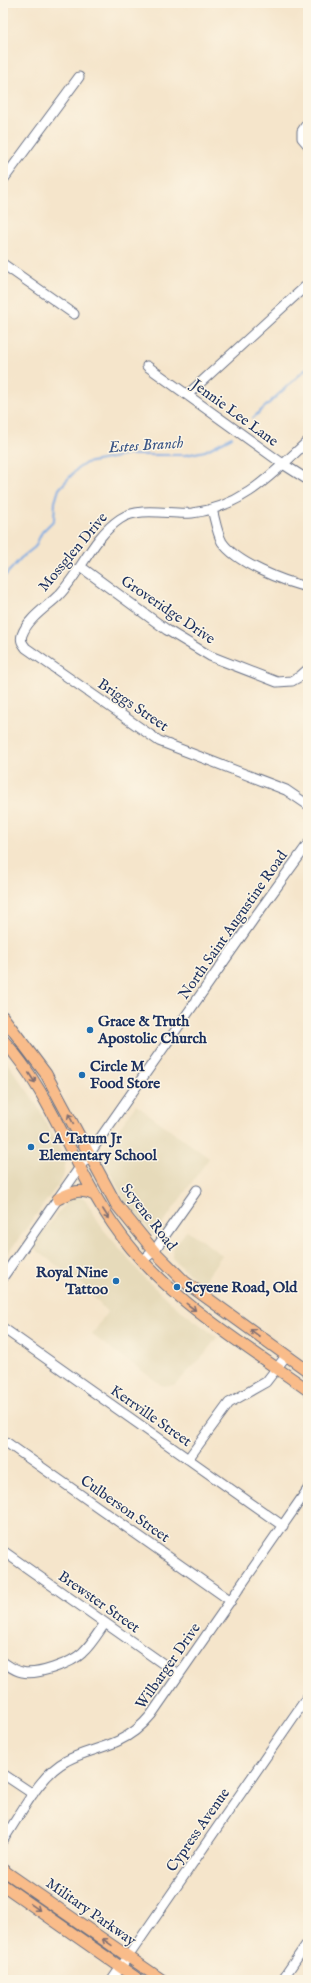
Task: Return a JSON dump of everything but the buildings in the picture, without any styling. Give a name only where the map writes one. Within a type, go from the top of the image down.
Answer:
[{"type":"main road","name":"Scyene Road","points":[[3,1017],[46,1074],[116,1204],[154,1251],[185,1282],[308,1371]]},
{"type":"main road","name":"Scyene Road","points":[[3,1040],[39,1088],[94,1195],[113,1225],[142,1261],[186,1303],[308,1390]]},
{"type":"main road","points":[[58,1199],[75,1191],[88,1191],[94,1195]]},
{"type":"main road","name":"Military Parkway","points":[[3,1870],[162,1980]]},
{"type":"main road","name":"Military Parkway","points":[[3,1885],[139,1980]]},
{"type":"street","points":[[3,180],[79,77]]},
{"type":"street","points":[[308,122],[302,131],[302,138],[308,145]]},
{"type":"street","points":[[3,264],[74,314]]},
{"type":"street","points":[[187,395],[308,284]]},
{"type":"street","name":"Jennie Lee Lane","points":[[147,366],[282,464],[308,480]]},
{"type":"street","name":"Mossglen Drive","points":[[21,639],[23,632],[37,615],[58,595],[112,525],[128,516],[150,512],[191,513],[212,509],[240,499],[265,480],[308,441]]},
{"type":"street","points":[[212,509],[220,538],[229,550],[266,572],[308,587]]},
{"type":"street","name":"Groveridge Drive","points":[[81,567],[167,630],[210,656],[277,682],[292,681],[299,677],[308,668]]},
{"type":"street","name":"Briggs Street","points":[[21,639],[22,644],[26,648],[159,741],[286,790],[308,805]]},
{"type":"street","name":"North Saint Augustine Road","points":[[3,1277],[308,844]]},
{"type":"street","points":[[142,1261],[154,1251],[197,1190]]},
{"type":"street","name":"Kerrville Street","points":[[3,1328],[283,1526]]},
{"type":"street","points":[[188,1459],[229,1403],[266,1382],[286,1356]]},
{"type":"street","name":"Culberson Street","points":[[3,1440],[231,1601]]},
{"type":"street","name":"Wilbarger Drive","points":[[3,1840],[33,1794],[56,1768],[65,1761],[117,1741],[143,1725],[152,1715],[308,1489]]},
{"type":"street","name":"Brewster Street","points":[[3,1551],[179,1675]]},
{"type":"street","points":[[3,1662],[14,1669],[26,1673],[35,1673],[75,1659],[88,1647],[105,1623]]},
{"type":"street","name":"Cypress Avenue","points":[[112,1980],[308,1696]]},
{"type":"street","points":[[3,1774],[33,1794]]},
{"type":"street","points":[[282,1980],[308,1942]]},
{"type":"shaded area","name":"C A Tatum Jr Elementary School","points":[[3,1057],[36,1103],[66,1161],[63,1178],[3,1260]]},
{"type":"shaded area","points":[[136,1105],[209,1158],[154,1236],[124,1200],[101,1154]]},
{"type":"shaded area","points":[[72,1195],[85,1199],[103,1229],[146,1280],[175,1306],[217,1337],[204,1355],[175,1385],[163,1386],[92,1335],[107,1312],[81,1283],[32,1247]]},
{"type":"shaded area","points":[[187,1230],[222,1255],[201,1285],[172,1258],[172,1250]]},
{"type":"waterway","name":"Estes Branch","points":[[253,418],[308,367]]},
{"type":"waterway","name":"Estes Branch","points":[[3,578],[21,558],[35,547],[42,532],[54,520],[55,502],[59,489],[77,469],[86,463],[128,455],[186,455],[205,451],[232,437]]},
{"type":"place","name":"Grace & Truth Apostolic Church","points":[[90,1030]]},
{"type":"place","name":"Circle M Food Store","points":[[82,1075]]},
{"type":"place","name":"C A Tatum Jr Elementary School","points":[[31,1147]]},
{"type":"place","name":"Royal Nine Tattoo","points":[[116,1281]]},
{"type":"place","name":"Scyene Road, Old","points":[[177,1287]]}]
